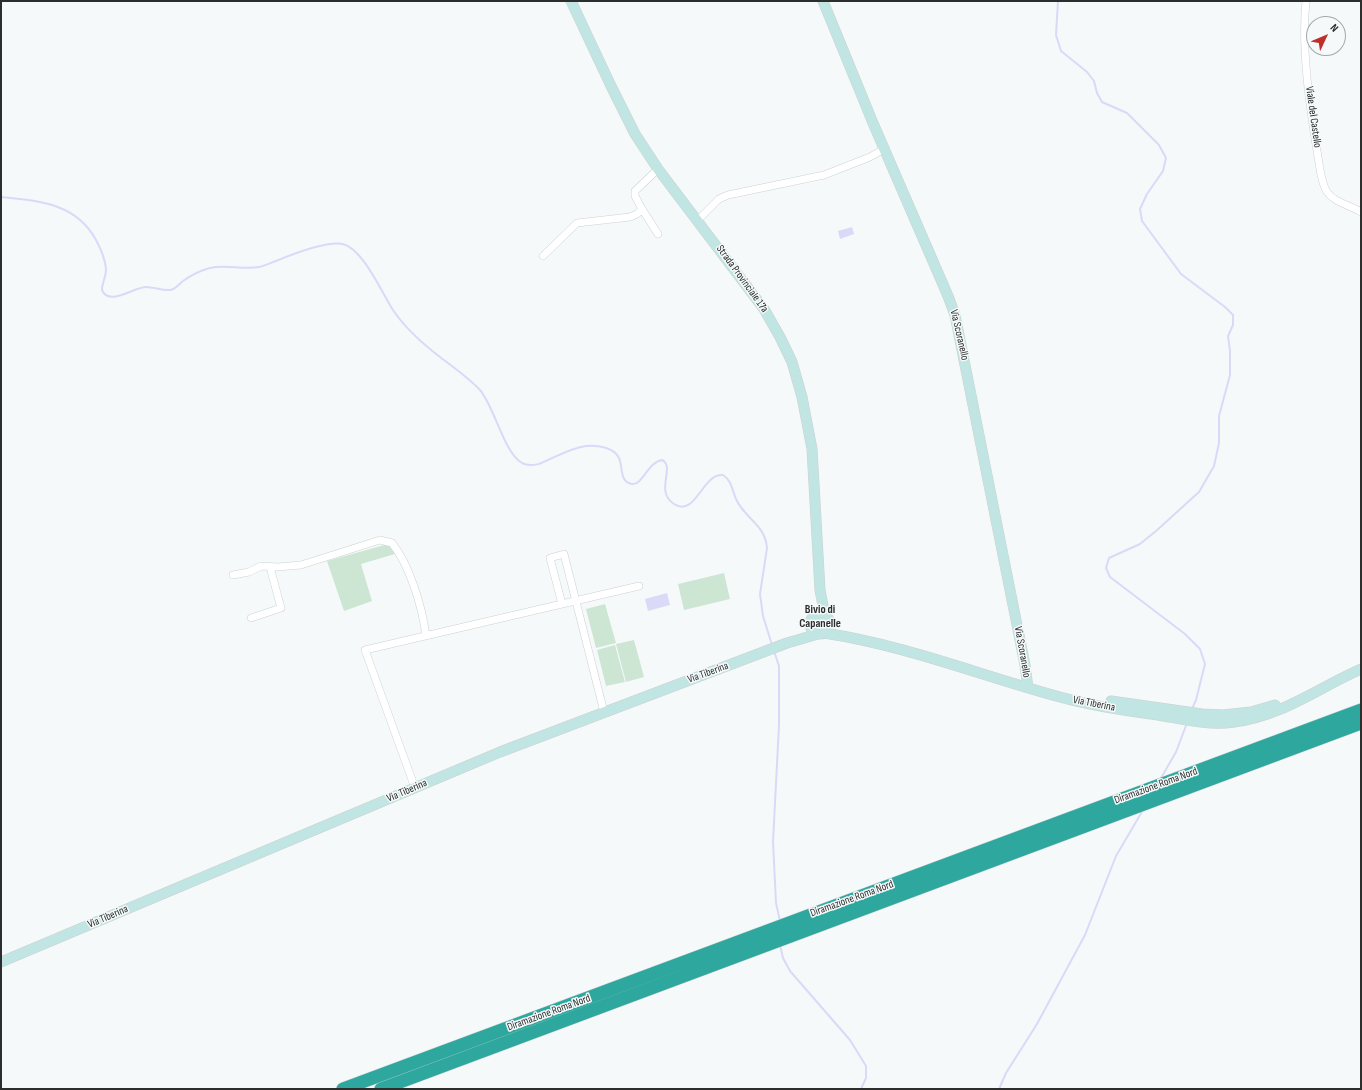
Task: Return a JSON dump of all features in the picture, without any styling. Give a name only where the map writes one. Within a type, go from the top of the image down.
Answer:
[{"type":"highway","name":"Diramazione Roma Nord","points":[[382,1089],[1140,792],[1361,710]]},
{"type":"highway","name":"Diramazione Roma Nord","points":[[792,929],[1126,811],[1361,723]]},
{"type":"highway","name":"Diramazione Roma Nord","points":[[343,1089],[771,937]]},
{"type":"main road","name":"Strada Provinciale 17a","points":[[572,1],[627,119],[640,142],[658,169],[764,308],[782,341],[794,370],[803,400],[812,449],[820,590]]},
{"type":"main road","name":"Via Scoranello","points":[[823,1],[884,149],[948,296],[958,325],[1025,665],[1028,688]]},
{"type":"main road","points":[[820,590],[829,628],[821,633],[812,631],[810,628],[820,590]]},
{"type":"main road","points":[[789,643],[812,619],[820,614],[840,631],[852,637]]},
{"type":"main road","name":"Via Tiberina","points":[[1,962],[500,752],[789,643],[821,633],[852,637],[890,646],[1062,698],[1125,710],[1177,714],[1203,718],[1232,715],[1263,709],[1294,698],[1361,669]]},
{"type":"street","name":"Viale del Castello","points":[[1306,1],[1305,25],[1309,97],[1323,181],[1326,191],[1333,198],[1361,212]]},
{"type":"street","points":[[698,220],[719,199],[728,195],[820,176],[843,168],[884,149]]},
{"type":"street","points":[[658,169],[634,192],[642,209],[658,234]]},
{"type":"street","points":[[543,256],[577,223],[632,216],[642,209]]},
{"type":"street","points":[[233,576],[248,572],[261,566],[278,567],[301,565],[380,540],[392,542],[405,564],[423,616],[426,636]]},
{"type":"street","points":[[562,604],[550,558],[564,554],[604,712]]},
{"type":"street","points":[[251,618],[281,608],[270,567]]},
{"type":"street","points":[[415,788],[365,650],[639,586]]},
{"type":"green space","points":[[388,544],[395,554],[361,564],[372,601],[344,611],[327,561]]},
{"type":"green space","points":[[724,573],[730,599],[684,610],[678,584]]},
{"type":"green space","points":[[605,604],[616,643],[596,648],[586,609]]},
{"type":"green space","points":[[634,640],[644,677],[626,682],[616,644]]},
{"type":"green space","points":[[615,645],[625,682],[606,686],[597,650]]},
{"type":"water","points":[[852,227],[854,234],[840,239],[838,231]]},
{"type":"water","points":[[667,593],[670,605],[648,611],[645,599]]},
{"type":"waterway","points":[[1058,1],[1056,35],[1061,51],[1087,72],[1094,81],[1097,93],[1102,102],[1127,113],[1159,145],[1166,158],[1163,171],[1147,194],[1140,209],[1142,221],[1181,274],[1225,307],[1233,315],[1233,325],[1228,336],[1230,351],[1230,375],[1219,416],[1219,443],[1214,466],[1199,492],[1140,544],[1109,558],[1106,568],[1110,577],[1185,634],[1200,649],[1205,664],[1196,700],[1192,709]]},
{"type":"waterway","points":[[1,197],[29,200],[55,206],[78,218],[88,228],[101,250],[106,269],[102,290],[105,295],[110,297],[116,297],[146,287],[171,290],[189,277],[210,268],[259,267],[327,244],[343,244],[350,248],[358,254],[365,263],[398,317],[427,347],[466,377],[480,390],[510,450],[522,463],[528,465],[539,464],[574,449],[586,446],[600,446],[617,454],[623,477],[628,483],[636,484],[653,465],[662,460],[666,463],[667,468],[665,486],[668,499],[674,504],[682,507],[688,505],[694,500],[704,487],[716,476],[723,475],[726,477],[740,506],[759,527],[765,540],[767,548],[760,594],[763,616],[772,645]]},
{"type":"waterway","points":[[774,651],[779,666],[779,725],[773,842],[776,903],[780,921]]},
{"type":"waterway","points":[[1161,778],[1176,752],[1187,723]]},
{"type":"waterway","points":[[999,1089],[1006,1073],[1037,1024],[1085,935],[1116,856],[1143,810]]},
{"type":"waterway","points":[[780,945],[783,958],[790,971],[850,1040],[866,1066],[866,1078],[861,1089]]},
{"type":"district","name":"Bivio di Capanelle","points":[[820,617]]}]
